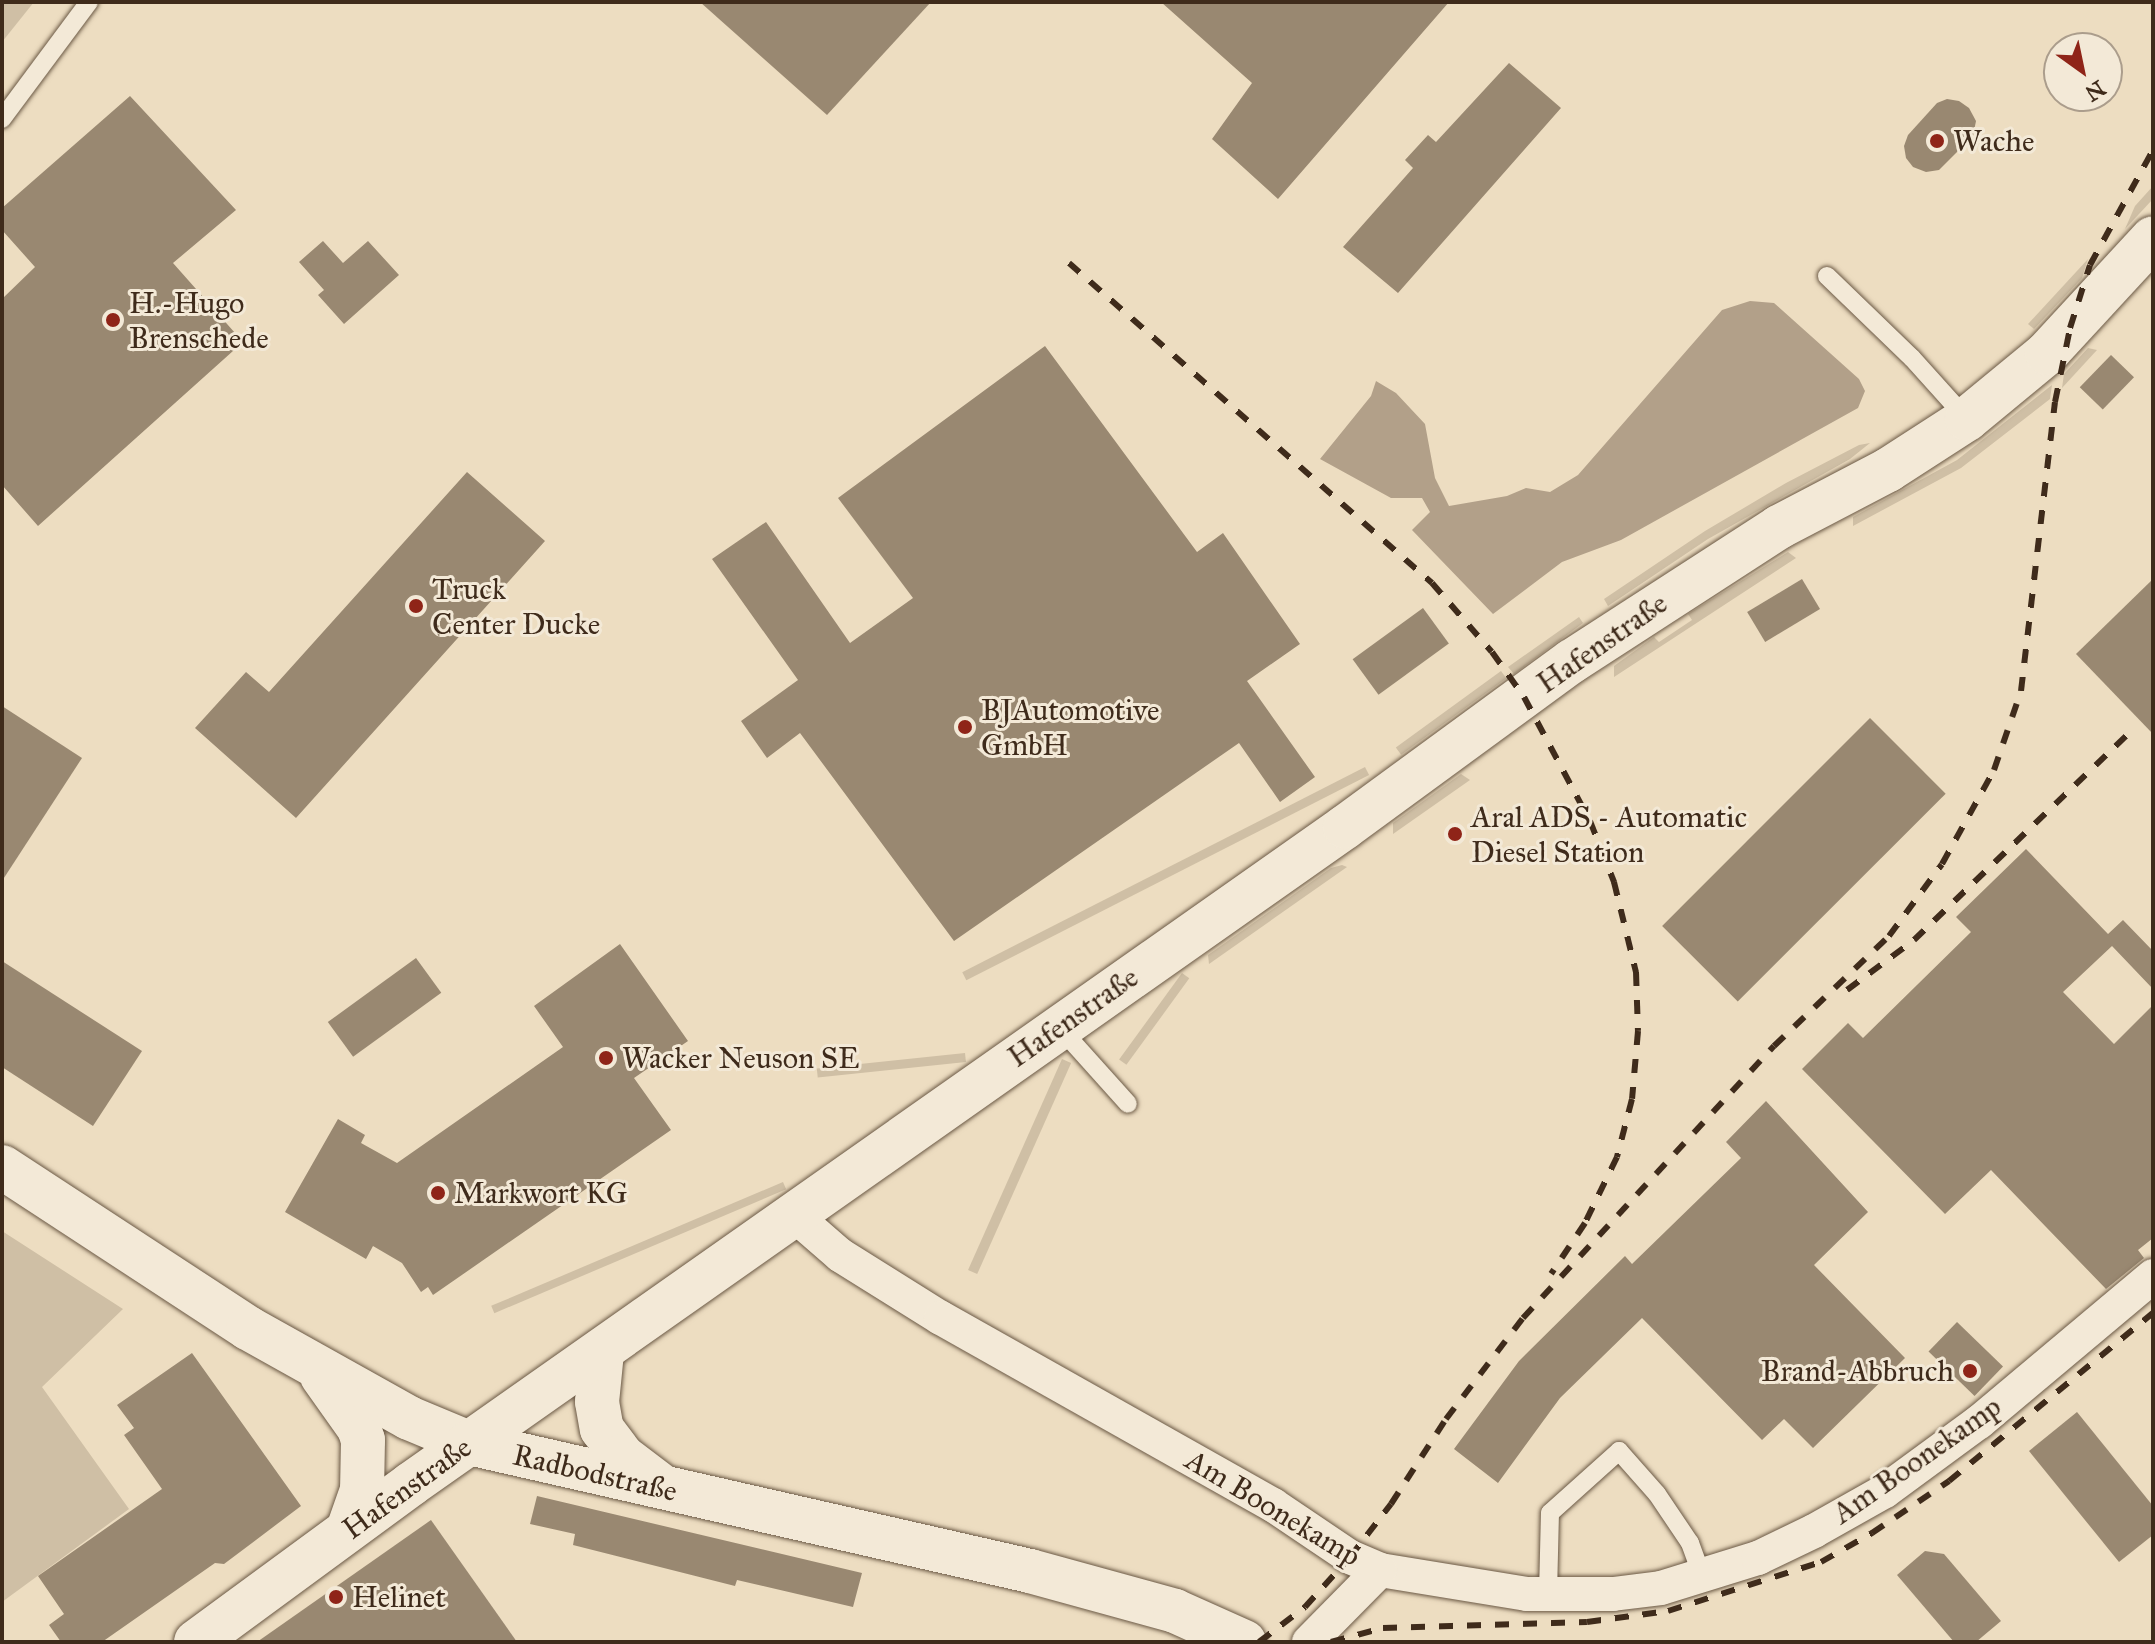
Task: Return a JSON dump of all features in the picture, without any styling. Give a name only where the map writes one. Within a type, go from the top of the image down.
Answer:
[{"type":"street","name":"Hafenstraße","points":[[196,1642],[469,1443],[602,1352],[1614,633],[1779,527],[1888,470],[1967,419],[2047,353],[2153,238]]},
{"type":"street","name":"Radbodstraße","points":[[2,1167],[248,1328],[409,1418],[469,1443],[1030,1571],[1175,1611],[1242,1641]]},
{"type":"street","name":"Am Boonekamp","points":[[794,1215],[840,1255],[941,1318],[1273,1505],[1350,1557],[1380,1570],[1548,1594],[1613,1594],[1661,1588],[1758,1558],[1885,1491],[1979,1422],[2153,1276]]},
{"type":"street","points":[[602,1352],[597,1402],[602,1429],[622,1456],[665,1489]]},
{"type":"street","points":[[316,1368],[359,1428],[363,1440],[362,1490],[348,1530]]},
{"type":"street","points":[[1309,1642],[1380,1570]]},
{"type":"lane","points":[[2,119],[89,2]]},
{"type":"lane","points":[[1827,276],[1912,358],[1967,419]]},
{"type":"lane","points":[[1059,1027],[1128,1104]]},
{"type":"lane","points":[[1548,1594],[1550,1513],[1619,1451],[1657,1494],[1690,1543],[1702,1576]]},
{"type":"shaded area","points":[[2,2],[34,2],[2,42]]},
{"type":"shaded area","points":[[2153,186],[2153,199],[2125,229],[2135,206]]},
{"type":"shaded area","points":[[2088,259],[2082,278],[2034,329],[2028,324]]},
{"type":"shaded area","points":[[1750,301],[1774,303],[1859,379],[1865,391],[1858,408],[1621,540],[1562,562],[1493,614],[1412,530],[1430,512],[1422,498],[1391,498],[1320,459],[1371,396],[1376,381],[1396,393],[1425,424],[1435,478],[1449,506],[1507,496],[1526,488],[1550,492],[1578,475],[1722,310]]},
{"type":"shaded area","points":[[2088,348],[2097,350],[2062,388],[2064,374]]},
{"type":"shaded area","points":[[2052,385],[2050,399],[1961,468],[1853,526],[1853,517],[1957,460]]},
{"type":"shaded area","points":[[1870,443],[1850,459],[1708,539],[1608,606],[1604,599],[1705,531],[1786,483],[1859,445]]},
{"type":"shaded area","points":[[1788,552],[1796,558],[1614,677],[1614,666],[1654,637],[1659,642],[1692,620],[1688,614]]},
{"type":"shaded area","points":[[1579,617],[1583,623],[1514,674],[1508,667]]},
{"type":"shaded area","points":[[1501,671],[1506,678],[1401,755],[1396,747]]},
{"type":"shaded area","points":[[1365,767],[1369,775],[966,980],[962,972]]},
{"type":"shaded area","points":[[1461,774],[1470,780],[1393,834],[1393,823]]},
{"type":"shaded area","points":[[1347,867],[1209,964],[1208,955],[1331,868]]},
{"type":"shaded area","points":[[1182,973],[1189,978],[1126,1065],[1119,1060]]},
{"type":"shaded area","points":[[965,1053],[966,1062],[818,1078],[817,1069]]},
{"type":"shaded area","points":[[1062,1059],[1071,1063],[977,1274],[968,1270]]},
{"type":"shaded area","points":[[783,1182],[786,1189],[494,1313],[491,1306]]},
{"type":"shaded area","points":[[2,1231],[123,1309],[42,1387],[129,1509],[2,1602]]},
{"type":"building","points":[[700,2],[931,2],[827,115]]},
{"type":"building","points":[[1161,2],[1449,2],[1278,199],[1212,139],[1252,83]]},
{"type":"building","points":[[1509,63],[1561,108],[1398,293],[1343,247],[1413,168],[1405,160],[1428,135],[1436,142]]},
{"type":"building","name":"H.-Hugo Brenschede","points":[[130,96],[236,210],[173,263],[243,342],[38,526],[2,485],[2,299],[35,267],[2,230],[2,208]]},
{"type":"building","name":"Wache","points":[[1947,99],[1959,101],[1969,108],[1976,121],[1973,136],[1939,170],[1926,172],[1913,167],[1906,158],[1904,146],[1908,135],[1937,103]]},
{"type":"building","points":[[323,241],[343,263],[368,241],[399,275],[344,324],[318,295],[324,290],[299,262]]},
{"type":"building","points":[[1045,346],[1197,552],[1223,533],[1300,644],[1247,681],[1315,777],[1280,802],[1239,743],[954,941],[800,733],[767,758],[741,721],[798,680],[712,559],[766,522],[850,643],[913,598],[838,498]]},
{"type":"building","points":[[2111,355],[2134,377],[2103,410],[2080,387]]},
{"type":"building","name":"Truck Center Ducke","points":[[467,472],[545,541],[296,818],[195,728],[246,672],[269,692]]},
{"type":"building","points":[[1802,579],[1820,609],[1765,642],[1747,612]]},
{"type":"building","points":[[2153,579],[2153,734],[2076,654]]},
{"type":"building","points":[[1423,608],[1449,644],[1378,695],[1353,659]]},
{"type":"building","points":[[2,706],[82,758],[2,881]]},
{"type":"building","points":[[1870,718],[1946,794],[1738,1002],[1662,926]]},
{"type":"building","points":[[2026,849],[2108,934],[2123,920],[2153,951],[2153,989],[2112,946],[2063,992],[2114,1044],[2153,1005],[2153,1238],[2138,1250],[2144,1258],[2106,1289],[1991,1170],[1945,1214],[1802,1069],[1848,1023],[1863,1038],[1971,932],[1956,917]]},
{"type":"building","name":"Markwort KG","points":[[620,944],[688,1041],[634,1078],[671,1130],[433,1295],[428,1287],[421,1292],[402,1263],[373,1246],[366,1259],[285,1212],[338,1119],[365,1135],[361,1143],[397,1163],[563,1047],[534,1006]]},
{"type":"building","points":[[416,958],[441,993],[353,1057],[328,1022]]},
{"type":"building","points":[[2,961],[142,1051],[93,1126],[2,1067]]},
{"type":"building","points":[[1766,1101],[1868,1212],[1814,1265],[1905,1358],[1813,1448],[1784,1419],[1762,1440],[1642,1318],[1560,1398],[1498,1483],[1454,1449],[1519,1361],[1625,1256],[1632,1264],[1741,1158],[1726,1142]]},
{"type":"building","points":[[1957,1322],[2003,1366],[1975,1396],[1929,1351]]},
{"type":"building","points":[[192,1353],[301,1506],[224,1564],[215,1563],[102,1642],[61,1642],[49,1625],[64,1614],[38,1576],[162,1489],[124,1435],[134,1428],[117,1405]]},
{"type":"building","points":[[2077,1412],[2153,1506],[2153,1535],[2119,1562],[2029,1451]]},
{"type":"building","points":[[537,1496],[862,1573],[853,1607],[737,1580],[735,1586],[573,1545],[575,1534],[530,1524]]},
{"type":"building","points":[[431,1520],[517,1642],[257,1642]]},
{"type":"building","points":[[1925,1551],[1944,1554],[2001,1621],[1976,1642],[1954,1642],[1897,1575]]},
{"type":"railway","points":[[1259,1642],[1305,1607],[1350,1557],[1391,1504],[1446,1419],[1523,1318],[1774,1046],[1889,936],[1942,864],[1994,770],[2021,691],[2055,402],[2070,328],[2090,265],[2153,150]]},
{"type":"railway","points":[[1069,263],[1432,583],[1492,652],[1524,697],[1590,821],[1614,882],[1636,972],[1638,1031],[1632,1099],[1617,1157],[1585,1223],[1551,1274]]},
{"type":"railway","points":[[1847,990],[1914,940],[2135,727]]},
{"type":"railway","points":[[1331,1642],[1383,1628],[1587,1622],[1668,1611],[1821,1562],[1872,1533],[1949,1481],[2153,1313]]},
{"type":"place","name":"Wache","points":[[1937,141]]},
{"type":"place","name":"H.-Hugo Brenschede","points":[[113,320]]},
{"type":"place","name":"Truck Center Ducke","points":[[416,606]]},
{"type":"place","name":"BJAutomotive GmbH","points":[[965,727]]},
{"type":"place","name":"Aral ADS - Automatic Diesel Station","points":[[1455,834]]},
{"type":"place","name":"Wacker Neuson SE","points":[[606,1058]]},
{"type":"place","name":"Markwort KG","points":[[438,1193]]},
{"type":"place","name":"Brand-Abbruch","points":[[1970,1371]]},
{"type":"place","name":"Helinet","points":[[336,1597]]}]
